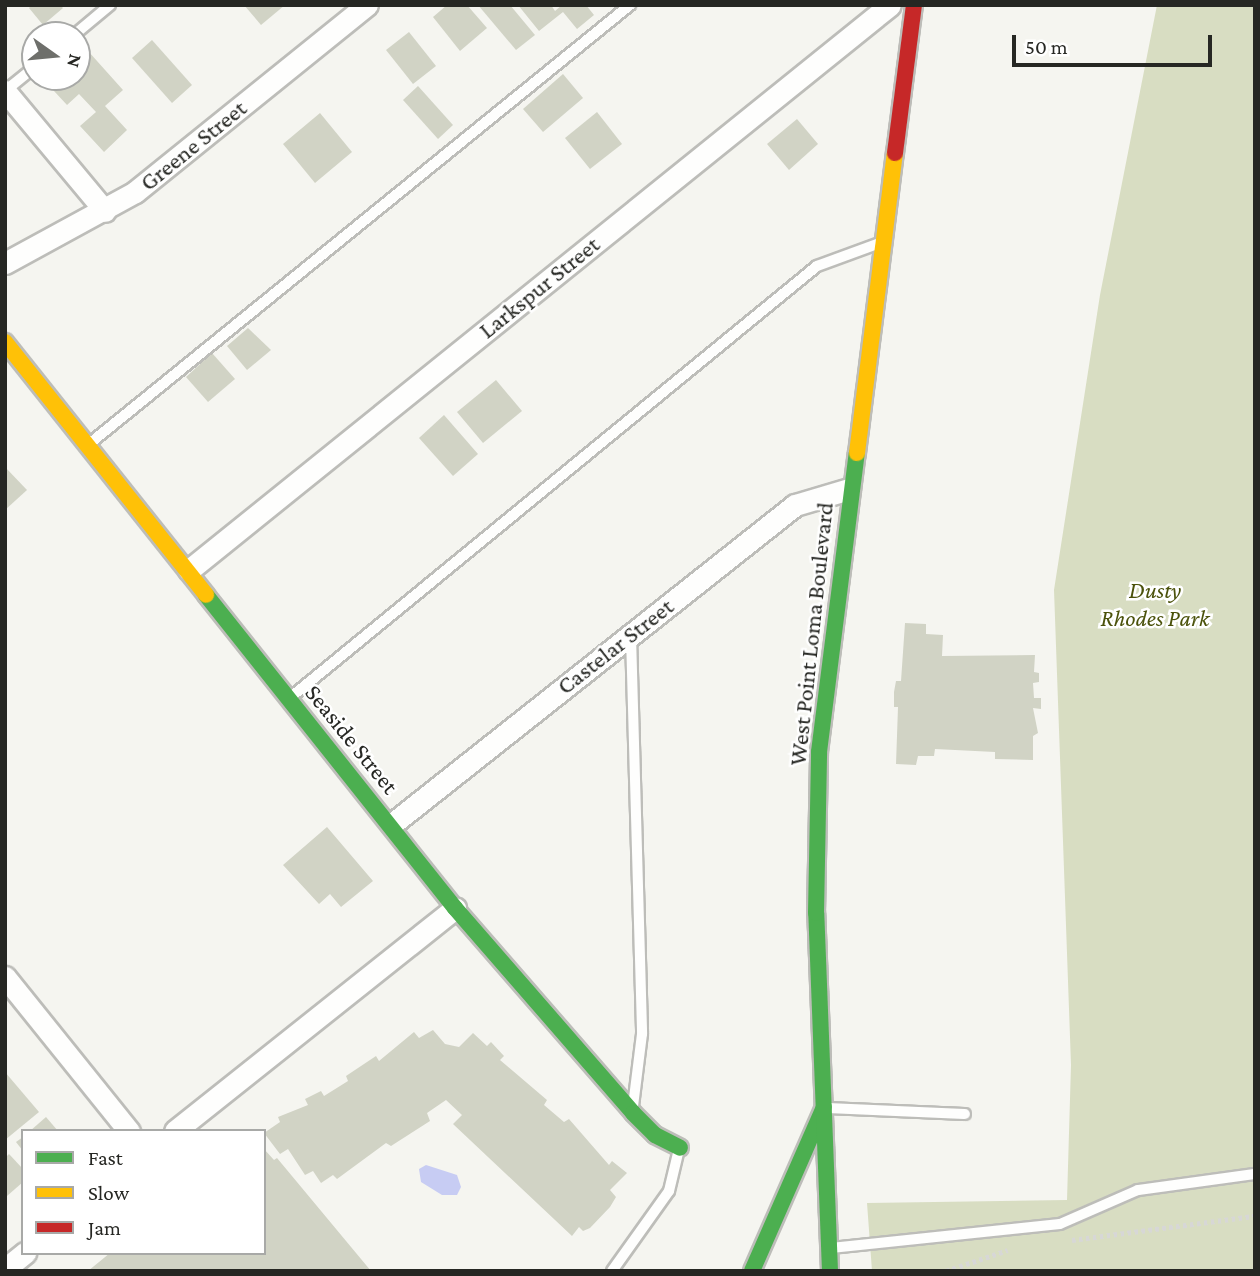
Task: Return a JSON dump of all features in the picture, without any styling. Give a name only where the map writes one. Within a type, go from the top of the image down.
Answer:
[{"type":"main road","name":"West Point Loma Boulevard","points":[[830,1271],[816,832],[828,657],[914,5]]},
{"type":"main road","name":"Seaside Street","points":[[5,342],[392,824],[455,908],[633,1113],[655,1135],[680,1148]]},
{"type":"main road","points":[[752,1271],[824,1107]]},
{"type":"street","name":"Greene Street","points":[[5,263],[106,211],[367,5]]},
{"type":"street","name":"Larkspur Street","points":[[189,570],[890,5]]},
{"type":"street","points":[[5,91],[106,211]]},
{"type":"street","name":"Castelar Street","points":[[392,824],[795,505],[849,489]]},
{"type":"street","points":[[178,1129],[455,908]]},
{"type":"street","points":[[5,977],[127,1129]]},
{"type":"street","points":[[5,1269],[22,1255]]},
{"type":"lane","points":[[91,21],[110,5]]},
{"type":"lane","points":[[89,444],[630,5]]},
{"type":"lane","points":[[5,91],[21,78]]},
{"type":"lane","points":[[290,698],[817,266],[883,242]]},
{"type":"lane","points":[[631,633],[642,1034],[633,1113]]},
{"type":"lane","points":[[824,1107],[965,1114]]},
{"type":"lane","points":[[612,1271],[669,1191],[680,1148]]},
{"type":"lane","points":[[829,1248],[1060,1224],[1138,1190],[1255,1174]]},
{"type":"path","points":[[1064,1241],[1255,1216]]},
{"type":"path","points":[[946,1271],[983,1255],[1010,1250]]},
{"type":"green space","name":"Dusty Rhodes Park","points":[[1157,5],[1255,5],[1255,1271],[872,1271],[867,1203],[1067,1200],[1071,1065],[1054,590],[1100,295]]},
{"type":"water","points":[[426,1165],[457,1175],[461,1187],[457,1195],[442,1195],[421,1182],[419,1169]]},
{"type":"building","points":[[32,5],[60,5],[63,8],[48,21],[40,21],[29,8]]},
{"type":"building","points":[[244,5],[285,5],[261,25]]},
{"type":"building","points":[[447,5],[467,5],[487,28],[460,51],[433,17]]},
{"type":"building","points":[[478,5],[510,5],[535,35],[516,50]]},
{"type":"building","points":[[518,5],[551,5],[555,11],[562,5],[586,5],[594,15],[577,29],[563,12],[539,31]]},
{"type":"building","points":[[409,32],[436,66],[413,84],[386,50]]},
{"type":"building","points":[[152,40],[192,85],[172,103],[132,58]]},
{"type":"building","points":[[91,54],[123,90],[105,106],[127,130],[104,152],[80,126],[96,112],[79,94],[67,105],[54,91],[91,91]]},
{"type":"building","points":[[563,74],[583,98],[543,132],[523,109]]},
{"type":"building","points":[[418,86],[453,125],[438,139],[403,100]]},
{"type":"building","points":[[597,112],[622,144],[590,169],[565,138]]},
{"type":"building","points":[[320,113],[352,152],[315,183],[283,144]]},
{"type":"building","points":[[797,119],[818,144],[789,170],[767,144]]},
{"type":"building","points":[[248,328],[271,350],[247,370],[227,346]]},
{"type":"building","points":[[212,353],[235,379],[208,402],[186,377]]},
{"type":"building","points":[[496,380],[522,411],[483,443],[457,412]]},
{"type":"building","points":[[444,415],[478,454],[453,476],[419,438]]},
{"type":"building","points":[[5,467],[27,490],[5,510]]},
{"type":"building","points":[[905,623],[926,624],[926,634],[943,635],[942,656],[1035,655],[1034,672],[1039,673],[1039,682],[1033,683],[1034,698],[1041,698],[1041,709],[1033,708],[1038,733],[1033,736],[1033,760],[995,759],[995,752],[935,749],[934,756],[918,756],[916,765],[896,764],[898,707],[894,707],[894,692],[896,681],[901,681]]},
{"type":"building","points":[[327,827],[373,881],[341,907],[330,894],[319,904],[283,865]]},
{"type":"building","points":[[433,1030],[445,1044],[459,1047],[473,1033],[487,1046],[491,1042],[504,1056],[500,1060],[547,1100],[544,1105],[564,1122],[569,1119],[609,1165],[612,1161],[627,1173],[610,1190],[616,1197],[610,1207],[590,1228],[583,1231],[579,1227],[572,1236],[453,1124],[462,1115],[446,1100],[427,1113],[430,1121],[391,1146],[386,1143],[337,1179],[333,1175],[321,1183],[313,1171],[305,1175],[288,1149],[280,1154],[266,1136],[266,1132],[280,1122],[278,1117],[308,1105],[305,1099],[321,1091],[324,1096],[348,1081],[346,1076],[376,1056],[379,1061],[414,1032],[419,1038]]},
{"type":"building","points":[[5,1072],[39,1112],[5,1140]]},
{"type":"building","points":[[46,1117],[56,1129],[32,1129]]},
{"type":"building","points":[[266,1151],[274,1160],[277,1158],[371,1271],[88,1271],[108,1255],[266,1255]]},
{"type":"building","points":[[9,1154],[21,1167],[21,1184],[7,1196],[5,1158]]},
{"type":"traffic: fast","points":[[830,1271],[816,913],[819,752],[857,453]]},
{"type":"traffic: fast","points":[[206,595],[455,908],[633,1113],[655,1135],[680,1148]]},
{"type":"traffic: fast","points":[[752,1271],[824,1107]]},
{"type":"traffic: slow","points":[[857,453],[895,153]]},
{"type":"traffic: slow","points":[[5,342],[206,595]]},
{"type":"traffic: jam","points":[[895,153],[914,5]]}]
